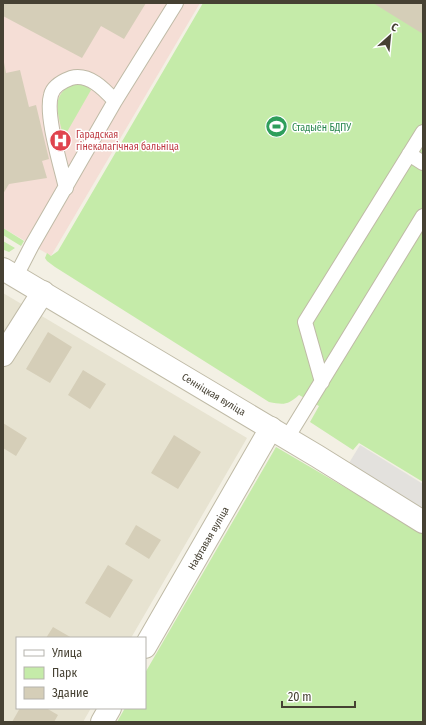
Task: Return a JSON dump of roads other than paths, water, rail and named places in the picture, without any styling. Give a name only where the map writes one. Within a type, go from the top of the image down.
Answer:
[{"type":"street","name":"Сенніцкая вуліца","points":[[10,272],[279,433],[423,522]]},
{"type":"street","points":[[3,355],[43,292]]},
{"type":"street","name":"Нафтавая вуліца","points":[[146,645],[279,433]]},
{"type":"street","points":[[102,722],[109,709]]},
{"type":"lane","points":[[10,272],[32,245],[115,101],[176,3]]},
{"type":"lane","points":[[66,188],[49,114],[51,94],[56,86],[64,80],[74,77],[82,77],[97,83],[115,101]]},
{"type":"lane","points":[[322,382],[305,322],[423,132]]},
{"type":"lane","points":[[409,154],[423,163]]},
{"type":"lane","points":[[279,433],[322,382],[423,216]]},
{"type":"place","name":"Стадыён БДПУ","points":[[277,127]]},
{"type":"place","name":"Гарадская гінекалагічная бальніца","points":[[61,140]]}]
